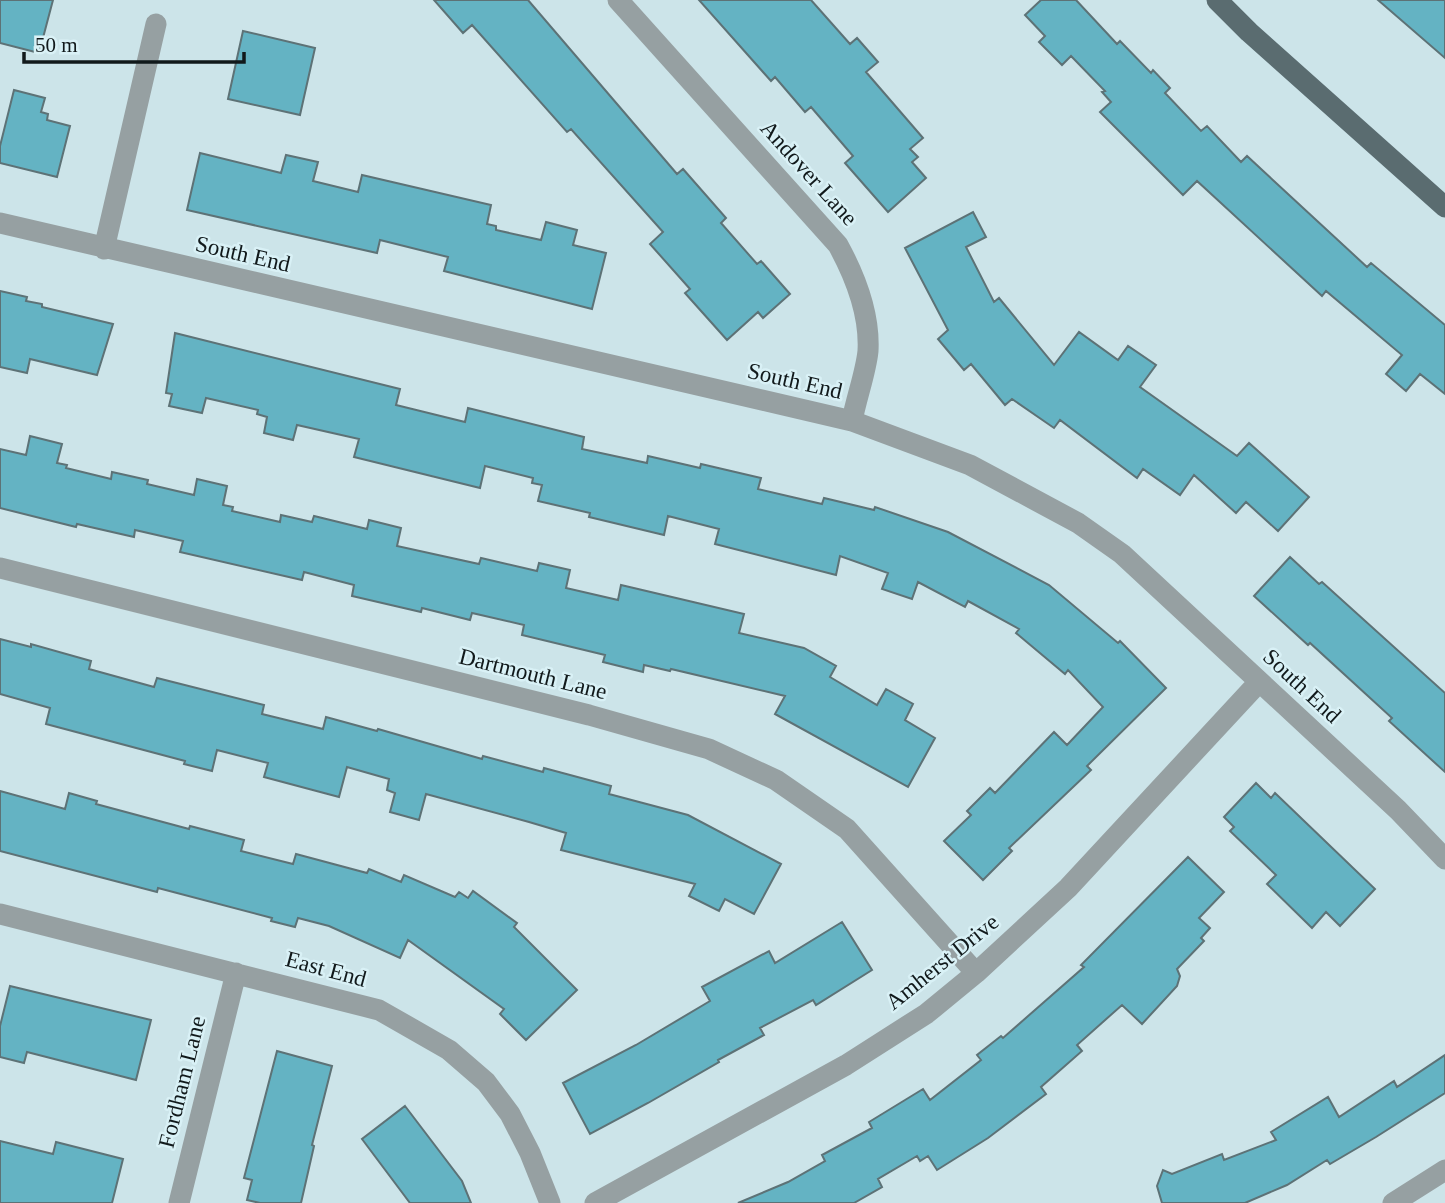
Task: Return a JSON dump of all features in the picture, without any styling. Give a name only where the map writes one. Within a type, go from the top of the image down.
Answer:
[{"type":"main road","points":[[1217,0],[1249,32],[1445,207]]},
{"type":"street","name":"Andover Lane","points":[[618,0],[838,245],[852,270],[865,316],[868,351],[852,421]]},
{"type":"street","points":[[104,248],[156,24]]},
{"type":"street","name":"South End","points":[[0,223],[852,421],[970,466],[1078,523],[1122,554],[1398,810],[1445,859]]},
{"type":"street","name":"Dartmouth Lane","points":[[0,568],[589,715],[709,749],[776,780],[847,829],[976,973]]},
{"type":"street","name":"Amherst Drive","points":[[595,1203],[846,1065],[926,1014],[976,973],[1068,888],[1259,682]]},
{"type":"street","name":"East End","points":[[0,914],[379,1010],[449,1050],[486,1082],[510,1114],[530,1153],[550,1203]]},
{"type":"street","name":"Fordham Lane","points":[[179,1203],[236,973]]},
{"type":"street","points":[[1394,1203],[1445,1170]]},
{"type":"building","points":[[0,0],[53,0],[39,53],[0,43]]},
{"type":"building","points":[[434,0],[528,0],[677,174],[683,169],[726,218],[721,223],[757,264],[761,261],[790,294],[763,318],[758,312],[727,340],[685,293],[690,289],[650,244],[663,232],[571,129],[567,132],[472,25],[463,33]]},
{"type":"building","points":[[699,0],[811,0],[850,44],[857,38],[878,62],[866,72],[923,138],[910,149],[918,157],[912,162],[926,178],[888,212],[845,163],[853,156],[811,107],[805,112],[775,77],[771,81]]},
{"type":"building","points":[[1041,0],[1076,0],[1117,44],[1120,41],[1151,73],[1153,70],[1170,88],[1165,93],[1201,131],[1207,126],[1241,162],[1247,156],[1367,267],[1371,263],[1445,325],[1445,394],[1420,374],[1406,391],[1386,374],[1402,355],[1326,291],[1322,296],[1197,181],[1183,195],[1100,112],[1111,102],[1102,92],[1105,91],[1071,56],[1062,65],[1039,42],[1045,36],[1025,15]]},
{"type":"building","points":[[1378,0],[1445,0],[1445,58]]},
{"type":"building","points":[[243,31],[315,48],[300,115],[228,99]]},
{"type":"building","points":[[14,90],[45,98],[41,112],[48,114],[47,120],[70,126],[57,177],[0,163],[0,146]]},
{"type":"building","points":[[200,153],[281,173],[286,155],[318,162],[313,181],[358,192],[362,175],[491,205],[487,224],[496,226],[496,230],[541,240],[546,222],[577,230],[573,245],[606,253],[592,309],[444,271],[448,257],[380,240],[377,253],[187,210]]},
{"type":"building","points":[[973,212],[986,237],[966,247],[994,302],[999,298],[1054,365],[1079,332],[1118,360],[1128,346],[1156,365],[1140,387],[1237,456],[1249,443],[1309,497],[1278,531],[1246,502],[1236,513],[1194,475],[1180,495],[1143,469],[1137,478],[1060,420],[1054,428],[1012,399],[1005,405],[971,364],[964,370],[938,339],[948,330],[905,248]]},
{"type":"building","points":[[0,291],[27,297],[26,301],[42,304],[42,307],[113,324],[97,375],[30,359],[27,373],[0,367]]},
{"type":"building","points":[[175,333],[400,389],[396,405],[465,422],[468,408],[584,437],[582,449],[647,463],[648,456],[700,468],[701,464],[761,478],[758,489],[822,504],[824,498],[874,510],[875,507],[948,532],[1049,585],[1118,643],[1120,641],[1166,688],[1087,766],[1091,770],[1009,848],[1012,851],[983,880],[944,841],[971,815],[967,811],[990,788],[995,793],[1054,732],[1067,745],[1103,707],[1068,670],[1065,674],[1016,633],[1019,629],[968,601],[965,607],[918,582],[912,599],[882,589],[888,573],[840,556],[836,575],[715,544],[719,529],[668,516],[664,535],[589,517],[590,513],[538,501],[542,485],[532,483],[533,478],[485,466],[480,488],[354,457],[359,439],[297,425],[293,440],[264,433],[267,417],[257,414],[258,410],[206,398],[202,413],[169,406],[172,394],[166,393]]},
{"type":"building","points":[[30,436],[62,444],[57,463],[67,465],[66,468],[111,479],[112,472],[148,480],[147,484],[194,495],[197,479],[227,486],[223,505],[233,507],[232,511],[280,522],[281,515],[312,522],[314,516],[367,529],[369,520],[401,528],[397,546],[479,564],[481,558],[537,571],[539,563],[570,570],[566,588],[618,600],[621,585],[744,614],[739,633],[804,648],[836,666],[830,677],[877,705],[886,689],[913,704],[905,720],[935,738],[908,787],[775,714],[785,696],[671,669],[670,671],[644,665],[643,672],[603,662],[605,655],[522,635],[524,625],[472,613],[470,620],[422,608],[421,612],[352,596],[354,585],[304,572],[302,580],[180,552],[183,541],[135,530],[134,537],[77,524],[76,527],[0,508],[0,449],[26,455]]},
{"type":"building","points":[[1290,557],[1319,584],[1322,582],[1445,693],[1445,772],[1389,721],[1392,718],[1254,596]]},
{"type":"building","points":[[0,639],[31,647],[31,644],[91,661],[89,669],[154,687],[157,678],[264,705],[262,714],[323,729],[326,717],[482,759],[483,756],[543,772],[544,768],[611,786],[609,794],[688,815],[781,864],[754,914],[725,899],[719,911],[689,896],[695,884],[561,850],[566,833],[426,794],[419,820],[390,812],[395,793],[387,790],[389,779],[347,767],[339,797],[264,777],[268,763],[217,750],[212,771],[184,764],[185,761],[46,724],[50,708],[0,694]]},
{"type":"building","points":[[1256,783],[1271,798],[1275,793],[1375,889],[1340,926],[1326,912],[1312,928],[1267,884],[1276,875],[1230,831],[1234,827],[1224,817]]},
{"type":"building","points":[[0,791],[65,809],[69,793],[97,801],[96,804],[189,829],[190,826],[244,840],[241,851],[293,864],[296,854],[367,873],[369,869],[401,882],[404,875],[455,897],[459,892],[468,898],[473,891],[517,923],[514,927],[577,990],[526,1040],[500,1014],[504,1009],[408,940],[400,958],[329,926],[298,918],[295,927],[271,921],[272,918],[158,888],[157,892],[0,851]]},
{"type":"building","points":[[1188,857],[1224,892],[1199,918],[1210,928],[1201,938],[1204,941],[1177,969],[1180,976],[1177,986],[1142,1024],[1122,1005],[1077,1045],[1082,1051],[1041,1087],[1046,1094],[988,1138],[937,1170],[928,1156],[920,1161],[917,1156],[878,1179],[882,1187],[854,1203],[738,1203],[788,1182],[825,1161],[822,1155],[872,1128],[869,1122],[923,1089],[930,1100],[981,1060],[977,1055],[1001,1036],[1003,1038],[1084,967],[1081,965]]},
{"type":"building","points":[[842,922],[872,970],[816,1005],[813,1000],[760,1028],[764,1035],[590,1134],[563,1083],[636,1045],[710,1001],[702,987],[769,951],[775,963]]},
{"type":"building","points":[[10,986],[151,1020],[136,1080],[27,1052],[24,1063],[0,1057],[0,1026]]},
{"type":"building","points":[[277,1051],[332,1066],[301,1203],[260,1203],[247,1200],[252,1180],[244,1178]]},
{"type":"building","points":[[1445,1055],[1445,1093],[1330,1164],[1327,1160],[1287,1185],[1245,1203],[1162,1203],[1157,1186],[1163,1170],[1172,1174],[1222,1154],[1224,1160],[1276,1140],[1271,1132],[1328,1097],[1339,1117],[1394,1081],[1397,1087]]},
{"type":"building","points":[[405,1106],[462,1181],[471,1203],[410,1203],[362,1139]]},
{"type":"building","points":[[0,1141],[53,1154],[56,1142],[123,1159],[112,1203],[0,1203]]}]
